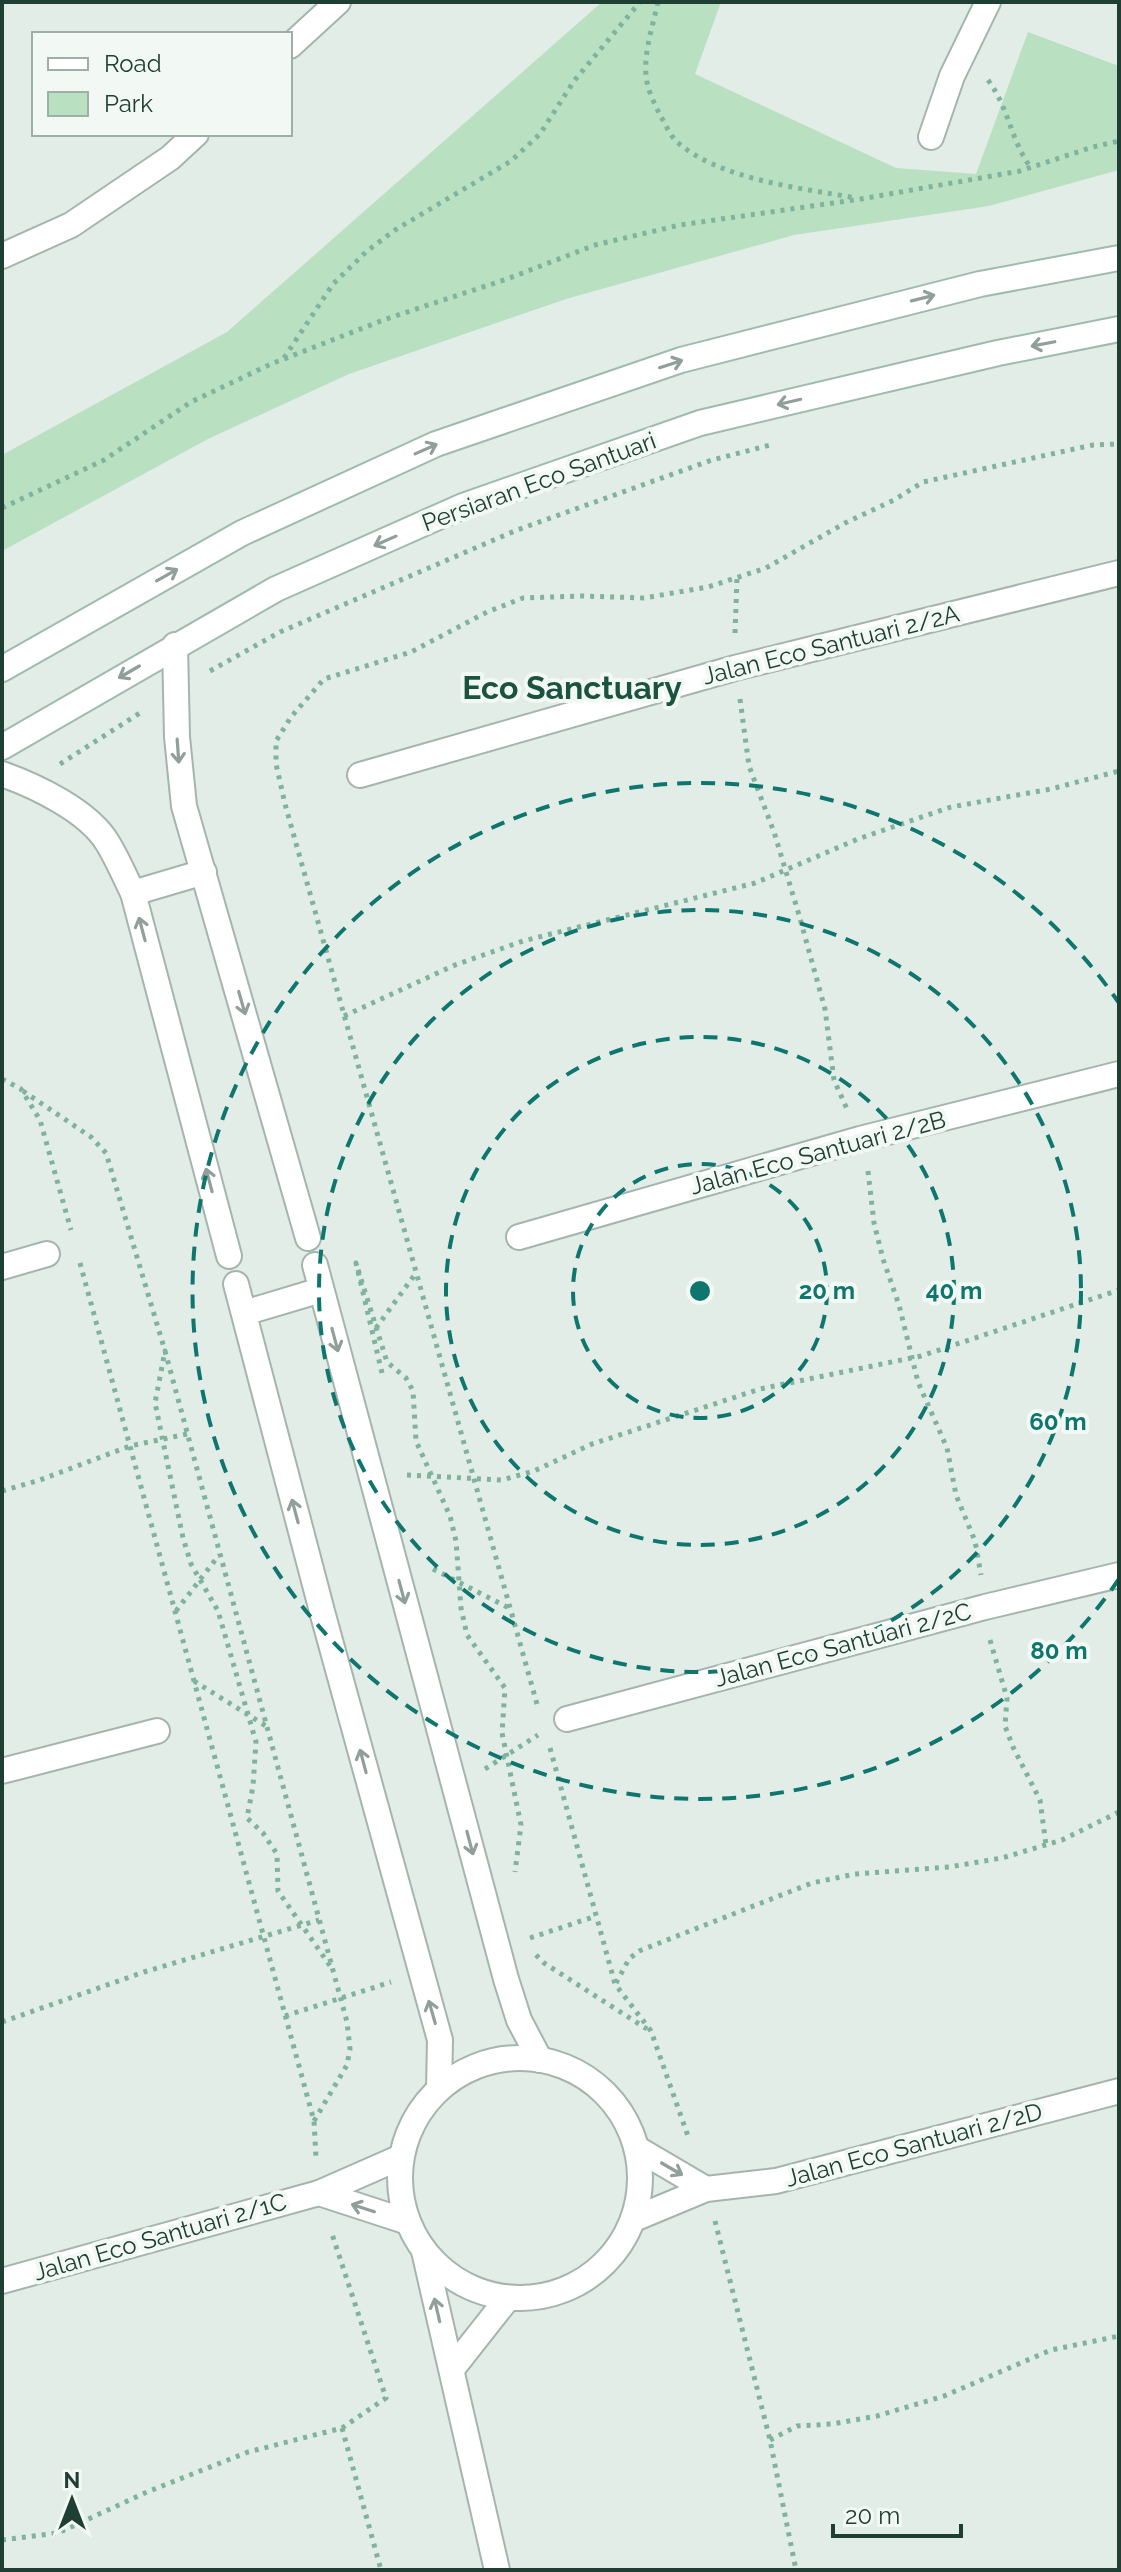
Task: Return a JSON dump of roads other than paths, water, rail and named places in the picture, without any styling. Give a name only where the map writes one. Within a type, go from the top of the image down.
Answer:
[{"type":"street","points":[[292,44],[338,2]]},
{"type":"street","points":[[931,137],[952,76],[988,2]]},
{"type":"street","points":[[2,256],[71,225],[170,158],[194,136]]},
{"type":"street","points":[[2,669],[242,533],[436,444],[681,360],[980,284],[1119,258]]},
{"type":"street","name":"Persiaran Eco Santuari","points":[[2,747],[276,589],[463,506],[700,423],[998,353],[1119,329]]},
{"type":"street","name":"Jalan Eco Santuari 2/2A","points":[[360,775],[735,668],[1119,573]]},
{"type":"street","points":[[175,645],[184,806],[308,1238]]},
{"type":"street","points":[[2,774],[47,793],[82,816],[106,839],[133,893],[229,1256]]},
{"type":"street","points":[[133,893],[204,872]]},
{"type":"street","name":"Jalan Eco Santuari 2/2B","points":[[519,1237],[860,1139],[1119,1074]]},
{"type":"street","points":[[2,1267],[47,1254]]},
{"type":"street","points":[[315,1265],[506,1979],[519,2020],[540,2060]]},
{"type":"street","points":[[236,1284],[440,2040],[439,2089]]},
{"type":"street","points":[[244,1313],[321,1290]]},
{"type":"street","name":"Jalan Eco Santuari 2/2C","points":[[567,1719],[985,1607],[1119,1575]]},
{"type":"street","points":[[2,1771],[157,1731]]},
{"type":"street","points":[[424,2251],[448,2274],[476,2290],[508,2298],[540,2297],[571,2288],[598,2271],[620,2247],[634,2219],[641,2185],[638,2149],[624,2117],[603,2090],[573,2070],[540,2060],[513,2058],[486,2063],[461,2074],[439,2089],[422,2109],[409,2132],[401,2157],[400,2190],[408,2222],[424,2251],[497,2570]]},
{"type":"street","name":"Jalan Eco Santuari 2/2D","points":[[634,2219],[706,2189],[776,2181],[1119,2091]]},
{"type":"street","points":[[638,2149],[706,2189]]},
{"type":"street","name":"Jalan Eco Santuari 2/1C","points":[[2,2281],[319,2193],[401,2157]]},
{"type":"street","points":[[319,2193],[408,2222]]},
{"type":"street","points":[[452,2369],[508,2298]]},
{"type":"district","name":"Eco Sanctuary","points":[[572,688]]}]
